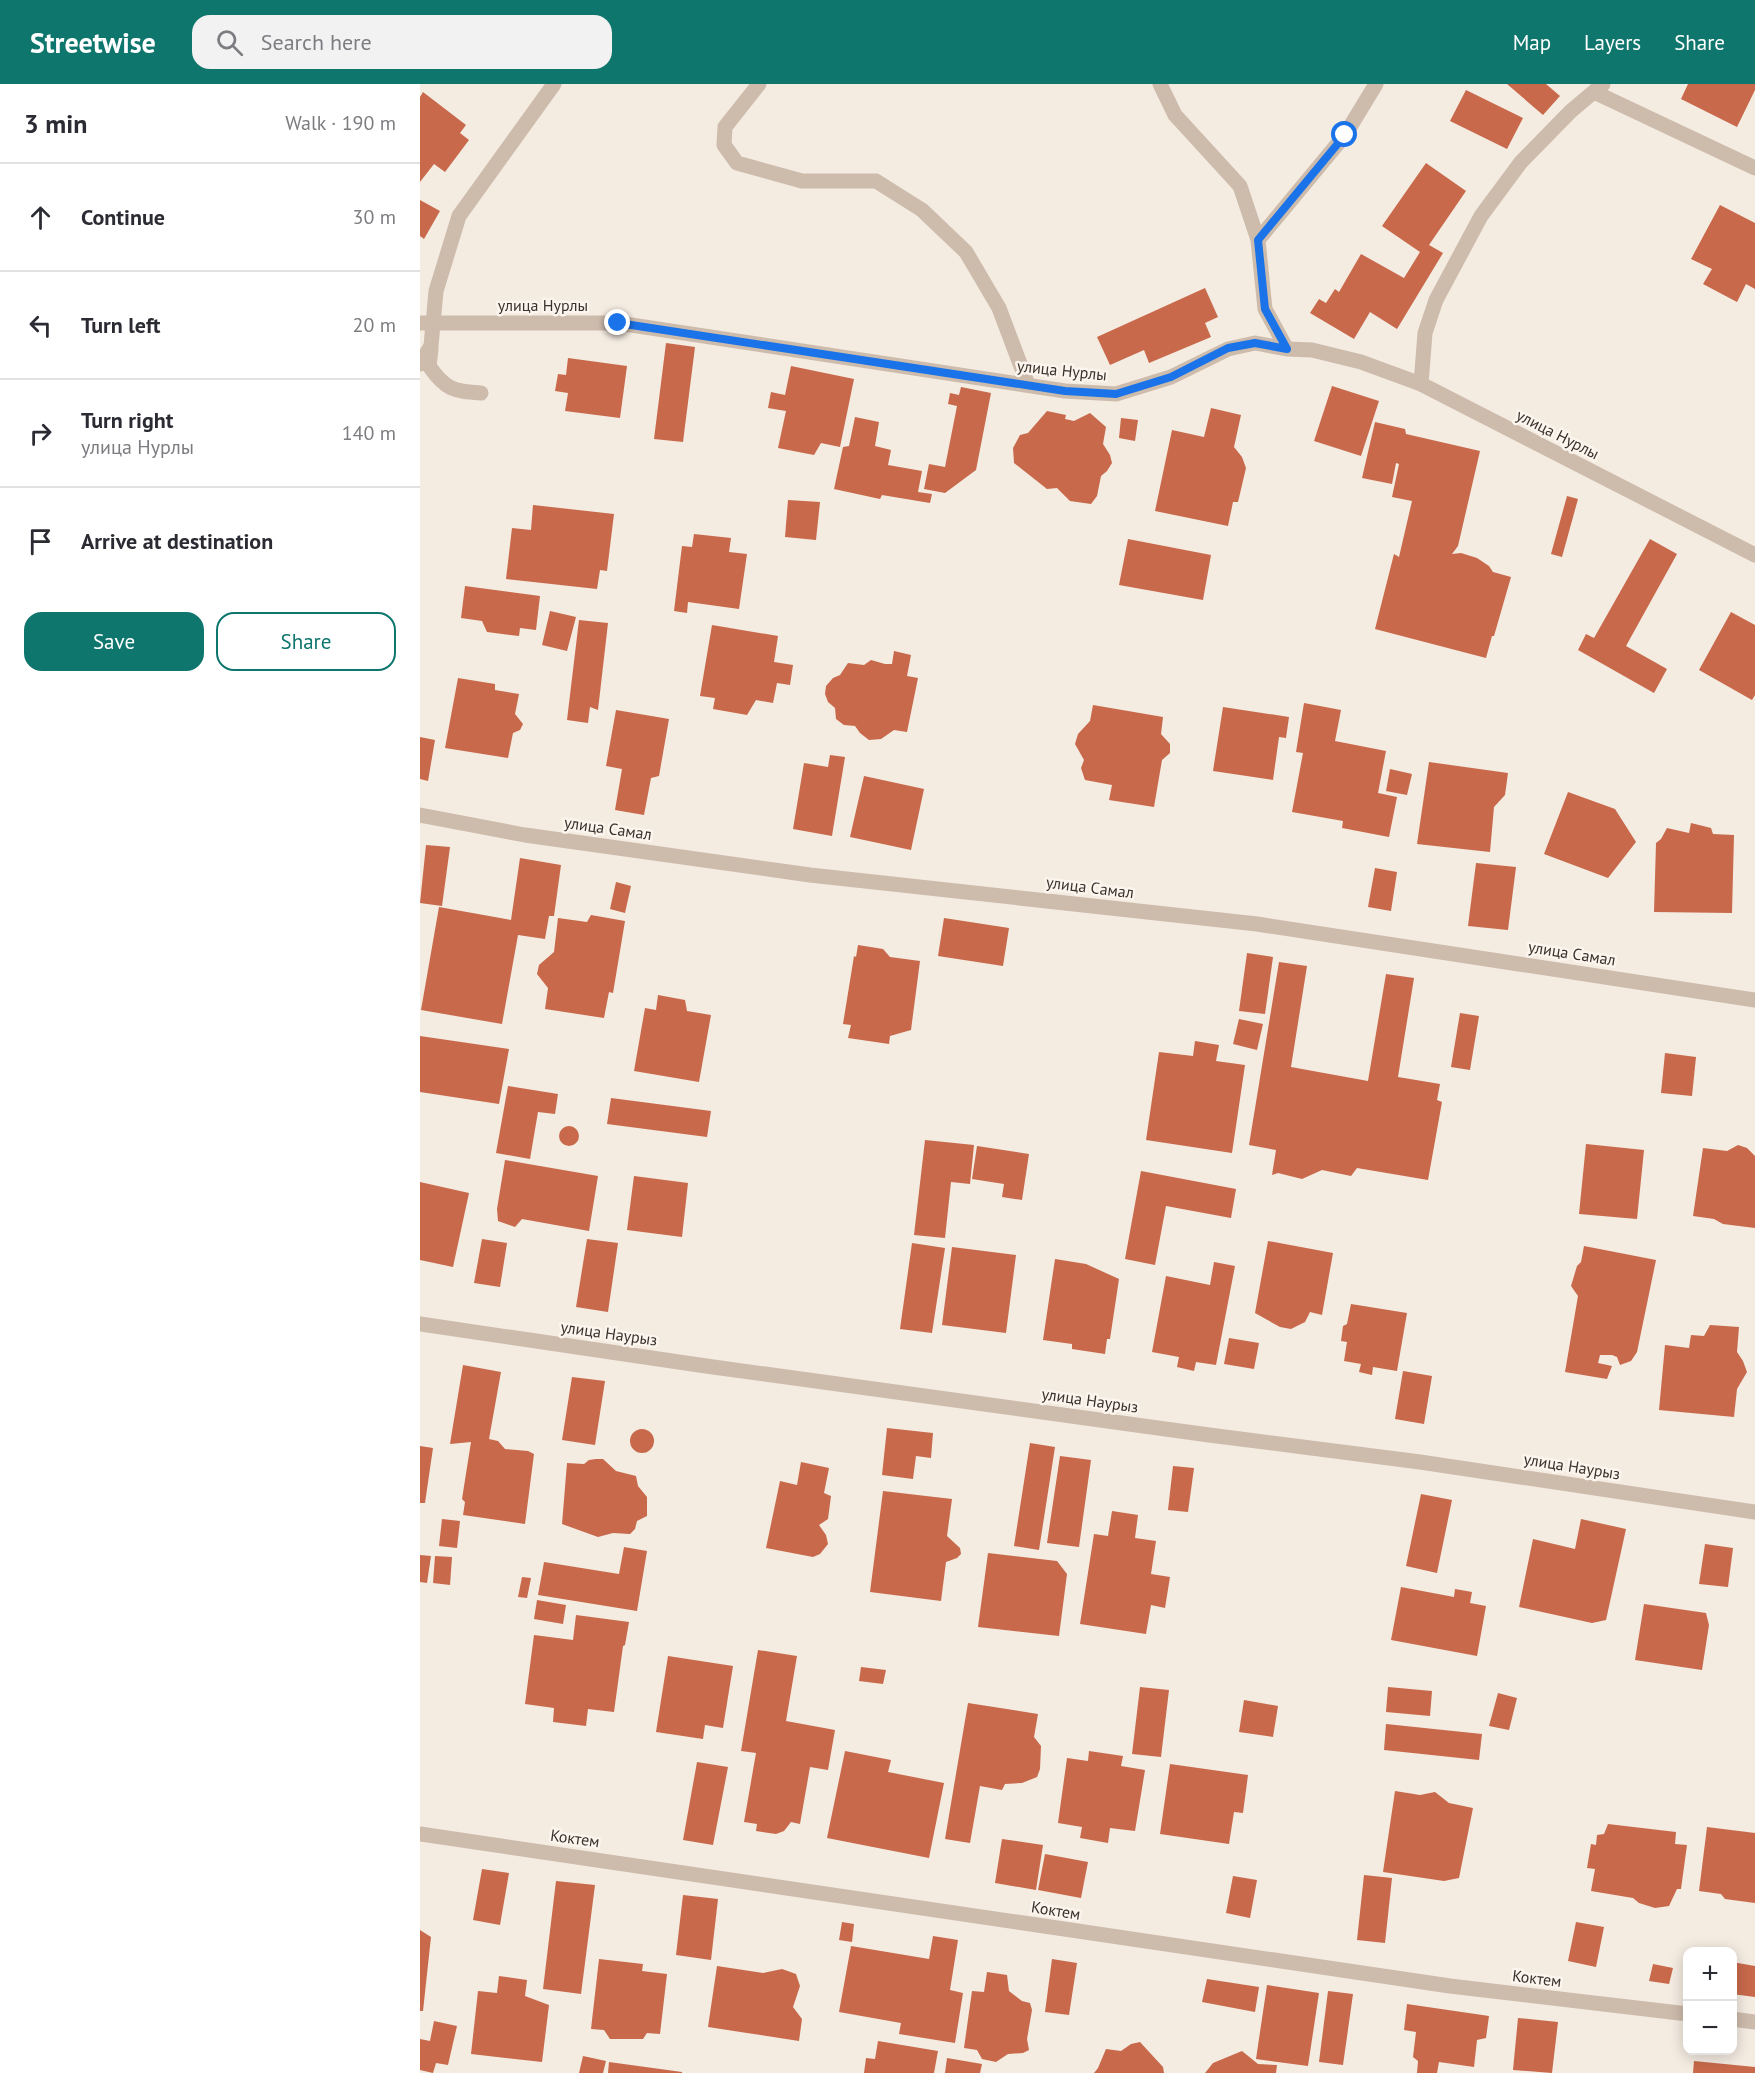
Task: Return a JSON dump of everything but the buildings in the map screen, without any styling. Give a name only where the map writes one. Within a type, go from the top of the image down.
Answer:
[{"type":"street","points":[[482,393],[456,392],[439,379],[429,366],[431,346],[427,323],[459,216],[554,84]]},
{"type":"street","points":[[759,84],[725,127],[724,145],[737,163],[801,181],[876,181],[922,210],[966,252],[999,308],[1028,385]]},
{"type":"street","points":[[1160,84],[1175,116],[1240,186],[1258,240],[1265,309],[1287,349]]},
{"type":"street","points":[[1258,240],[1345,135],[1376,84]]},
{"type":"street","points":[[1421,384],[1425,333],[1436,300],[1481,216],[1521,162],[1571,111],[1598,88],[1755,168]]},
{"type":"street","name":"улица Нурлы","points":[[427,323],[618,323],[1065,391],[1116,394],[1171,377],[1228,348],[1255,343],[1287,349],[1312,350],[1361,362],[1421,384],[1755,555]]},
{"type":"street","points":[[420,364],[431,346]]},
{"type":"street","name":"улица Самал","points":[[420,815],[525,835],[810,874],[1257,924],[1755,1000]]},
{"type":"street","name":"улица Наурыз","points":[[420,1324],[753,1372],[1420,1462],[1755,1512]]},
{"type":"street","name":"Коктем","points":[[420,1834],[1439,1984],[1683,2013]]},
{"type":"street","points":[[1737,2020],[1755,2022]]},
{"type":"route","points":[[618,323],[1065,391],[1116,394],[1171,377],[1228,348],[1255,343],[1287,349],[1265,309],[1258,240],[1345,135]]}]
